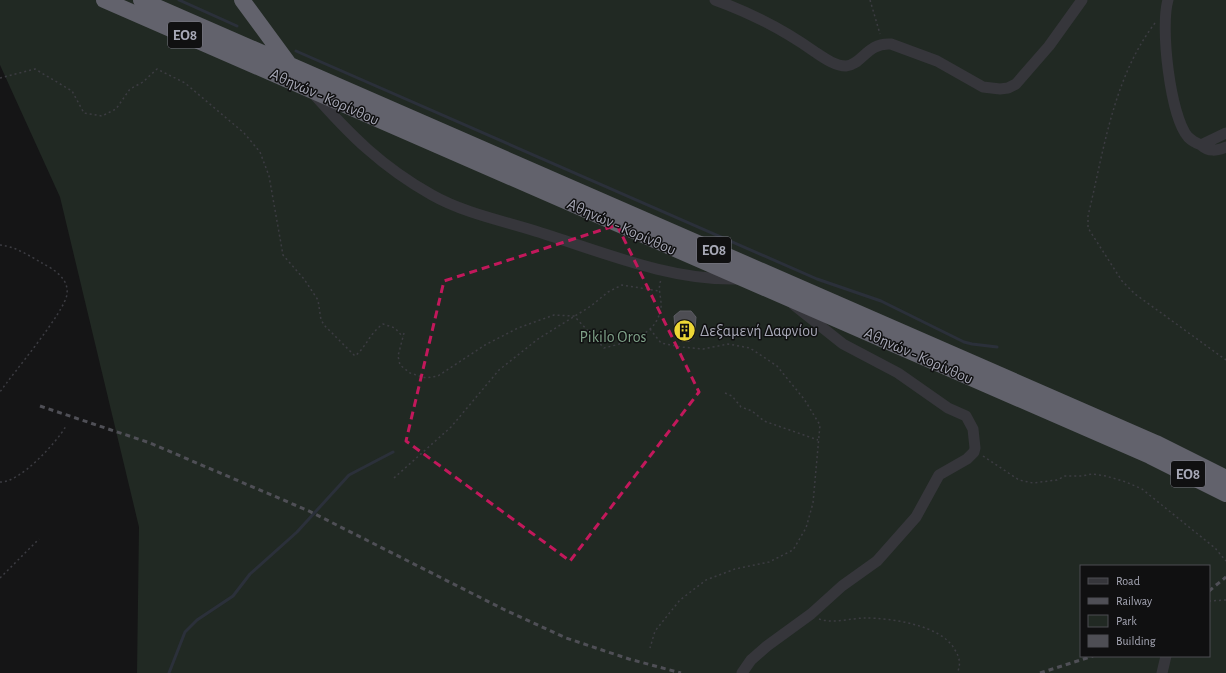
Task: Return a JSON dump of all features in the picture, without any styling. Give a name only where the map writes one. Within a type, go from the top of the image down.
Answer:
[{"type":"highway","name":"Αθηνών - Κορίνθου","points":[[104,0],[1150,456],[1226,494]]},
{"type":"highway","name":"Αθηνών - Κορίνθου","points":[[141,0],[1156,442],[1226,478]]},
{"type":"highway","points":[[242,0],[289,64]]},
{"type":"street","points":[[715,0],[764,19],[826,59],[841,65],[851,64],[872,48],[883,43],[899,46],[937,61],[983,88],[1004,88],[1016,84],[1049,46],[1082,0]]},
{"type":"street","points":[[1168,0],[1166,11],[1168,63],[1175,106],[1184,130],[1188,137],[1206,149],[1213,151],[1226,147]]},
{"type":"street","points":[[310,90],[338,121],[374,156],[392,170],[433,196],[470,211],[664,271],[716,278],[743,279]]},
{"type":"street","points":[[1201,145],[1226,133]]},
{"type":"street","points":[[742,673],[751,660],[767,646],[811,614],[842,586],[880,558],[916,517],[939,475],[958,465],[974,452],[976,444],[973,429],[966,416],[948,408],[898,373],[843,344],[809,318],[787,298]]},
{"type":"street","points":[[1162,673],[1166,657]]},
{"type":"path","points":[[870,0],[883,43]]},
{"type":"path","points":[[1166,11],[1142,42],[1129,66],[1119,92],[1088,216],[1088,228],[1112,267],[1135,294],[1226,360]]},
{"type":"path","points":[[0,78],[35,70],[72,91],[84,113],[102,116],[116,109],[130,88],[143,82],[157,68],[185,83],[244,133],[260,152],[269,176],[283,255],[304,279],[318,300],[321,320],[325,326],[355,356],[363,350],[369,338],[383,324],[395,328],[403,337]]},
{"type":"path","points":[[0,245],[27,255],[51,268],[62,276],[67,293],[63,304],[48,328],[0,392]]},
{"type":"path","points":[[404,333],[398,356],[400,365],[410,373],[426,378],[438,376],[485,346],[518,328],[554,315],[574,316],[604,348],[642,337],[655,324],[661,307],[659,286],[664,271]]},
{"type":"path","points":[[394,478],[451,427],[499,370],[538,339],[591,306],[608,292],[622,285],[659,291]]},
{"type":"path","points":[[650,329],[661,342],[681,347],[703,349],[728,344],[750,348],[778,366],[804,399],[820,425],[813,503],[806,528],[793,550],[769,562],[735,570],[706,580],[680,600],[654,631],[650,648]]},
{"type":"path","points":[[725,393],[732,396],[741,407],[752,411],[764,421],[818,440]]},
{"type":"path","points":[[0,482],[9,480],[46,453],[66,426]]},
{"type":"path","points":[[974,452],[988,459],[1019,480],[1033,483],[1057,480],[1066,476],[1082,476],[1092,474],[1106,476],[1126,482],[1142,489],[1215,548],[1226,561]]},
{"type":"path","points":[[0,578],[39,538]]},
{"type":"path","points":[[1210,601],[1226,600]]},
{"type":"path","points":[[811,614],[821,620],[828,621],[848,618],[878,618],[929,629],[948,641],[954,647],[959,658],[960,667],[957,673]]},
{"type":"highlighted area","points":[[617,225],[699,392],[570,561],[406,441],[444,281]]},
{"type":"green space","name":"Pikilo Oros","points":[[0,0],[1226,0],[1226,673],[137,673],[139,527],[60,197],[0,65]]},
{"type":"building","points":[[680,311],[691,311],[696,317],[695,328],[689,333],[681,333],[675,327],[674,316]]},
{"type":"waterway","points":[[179,0],[237,26]]},
{"type":"waterway","points":[[296,51],[817,279],[881,301],[964,342],[997,347]]},
{"type":"waterway","points":[[169,673],[185,632],[197,620],[233,596],[250,574],[297,532],[349,475],[393,452]]},
{"type":"railway","points":[[40,406],[150,443],[309,511],[503,609],[566,638],[629,659],[681,673]]},
{"type":"railway","points":[[1210,590],[1226,577]]},
{"type":"railway","points":[[1040,673],[1090,657]]},
{"type":"place","name":"Δεξαμενή Δαφνίου","points":[[685,330]]}]
